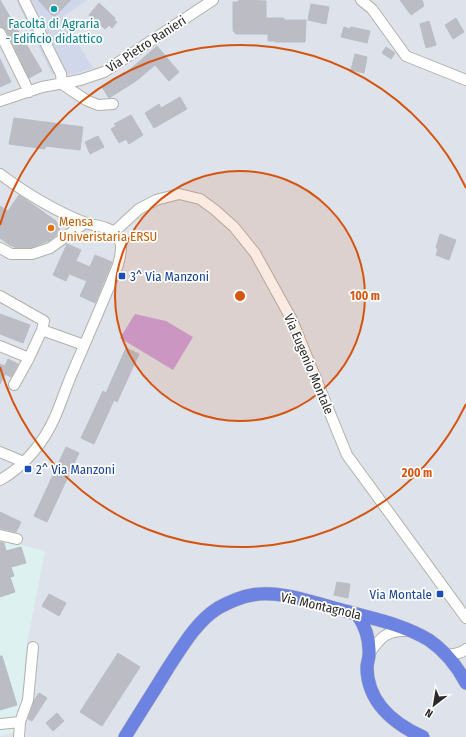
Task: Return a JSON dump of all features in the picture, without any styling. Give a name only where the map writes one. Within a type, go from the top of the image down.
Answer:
[{"type":"main road","name":"Via Montagnola","points":[[125,737],[188,638],[207,617],[217,609],[234,600],[252,595],[272,594],[294,598],[369,616],[395,624],[428,640],[446,654],[466,683]]},
{"type":"main road","points":[[357,614],[367,630],[369,654],[367,666],[372,691],[387,715],[410,734],[423,737]]},
{"type":"street","points":[[24,0],[24,4],[62,80],[86,100],[98,105],[113,104]]},
{"type":"street","name":"Via Pietro Ranieri","points":[[0,101],[62,80],[80,80],[104,72],[213,0]]},
{"type":"street","points":[[361,0],[372,9],[406,56],[466,80]]},
{"type":"street","points":[[0,33],[29,92]]},
{"type":"street","points":[[0,174],[46,205],[85,223],[106,228],[114,232],[121,242],[121,252],[118,265],[55,417],[40,443],[24,462],[8,476],[0,480]]},
{"type":"street","name":"Via Eugenio Montale","points":[[114,232],[139,210],[156,200],[179,194],[200,200],[215,210],[234,227],[255,253],[292,320],[347,455],[466,618]]},
{"type":"street","points":[[0,248],[11,254],[32,254],[50,248],[85,223]]},
{"type":"street","points":[[0,296],[44,321],[42,330],[29,358],[14,385]]},
{"type":"street","points":[[42,330],[84,345]]},
{"type":"street","points":[[0,346],[29,358]]},
{"type":"street","points":[[0,452],[24,462]]},
{"type":"street","points":[[0,535],[17,538]]},
{"type":"street","points":[[369,654],[379,640],[392,632],[413,632]]},
{"type":"street","points":[[19,737],[20,722],[28,700],[33,647]]},
{"type":"street","points":[[446,654],[456,654],[466,649]]},
{"type":"street","points":[[0,724],[20,722]]},
{"type":"shaded area","points":[[16,0],[87,0],[62,17],[93,68],[75,74],[52,74]]},
{"type":"shaded area","points":[[135,314],[166,321],[193,337],[173,370],[120,338]]},
{"type":"shaded area","points":[[0,540],[45,551],[27,643],[21,707],[14,732],[0,736]]},
{"type":"building","points":[[0,0],[42,71],[29,78],[6,30],[0,27]]},
{"type":"building","name":"Facoltà di Agraria - Edificio didattico","points":[[38,0],[71,0],[54,17]]},
{"type":"building","points":[[244,0],[266,1],[266,18],[306,20],[305,42],[268,41],[268,34],[236,34],[233,31],[233,2]]},
{"type":"building","points":[[400,0],[422,0],[424,6],[411,15]]},
{"type":"building","points":[[99,3],[115,18],[114,20],[117,22],[112,28],[109,25],[105,29],[89,15]]},
{"type":"building","points":[[311,4],[329,7],[326,24],[308,20]]},
{"type":"building","points":[[456,18],[464,32],[453,39],[445,25]]},
{"type":"building","points":[[429,21],[436,45],[426,48],[420,24]]},
{"type":"building","points":[[344,27],[370,31],[367,43],[341,37]]},
{"type":"building","points":[[157,46],[179,72],[169,81],[155,65],[136,81],[109,98],[102,87],[125,72],[126,73]]},
{"type":"building","points":[[386,47],[395,53],[391,59],[382,53]]},
{"type":"building","points":[[355,54],[367,57],[364,73],[351,70]]},
{"type":"building","points":[[0,59],[11,82],[0,87]]},
{"type":"building","points":[[180,97],[187,109],[154,128],[145,113],[159,104],[161,108]]},
{"type":"building","points":[[131,115],[143,135],[129,144],[126,139],[119,143],[111,129],[116,126],[114,124]]},
{"type":"building","points":[[14,118],[83,127],[80,150],[45,146],[45,149],[9,144]]},
{"type":"building","points":[[98,136],[104,147],[90,154],[85,142]]},
{"type":"building","points":[[19,195],[56,221],[60,230],[50,240],[31,248],[16,248],[0,238],[0,206],[8,211]]},
{"type":"building","points":[[440,234],[456,240],[449,260],[436,255],[438,249],[436,248]]},
{"type":"building","points":[[67,244],[81,250],[76,261],[90,267],[95,255],[112,262],[95,303],[80,296],[87,281],[69,274],[66,281],[53,275]]},
{"type":"building","points":[[0,314],[30,325],[23,343],[0,334]]},
{"type":"building","points":[[126,348],[139,354],[117,402],[114,400],[94,444],[81,438],[103,391],[106,393]]},
{"type":"building","points":[[8,359],[18,364],[11,377],[5,374],[0,384],[0,364],[5,366]]},
{"type":"building","points":[[66,447],[79,453],[47,522],[34,516]]},
{"type":"building","points":[[0,512],[21,522],[16,532],[0,528]]},
{"type":"building","points":[[0,542],[4,543],[6,551],[21,547],[26,563],[11,567],[14,576],[10,577],[15,592],[0,597]]},
{"type":"building","points":[[337,582],[350,584],[348,598],[334,595]]},
{"type":"building","points":[[49,594],[66,603],[59,616],[42,606]]},
{"type":"building","points":[[118,653],[140,667],[102,726],[80,712]]},
{"type":"building","points":[[0,656],[2,656],[17,705],[0,710]]},
{"type":"building","points":[[39,693],[47,698],[32,721],[28,719],[35,699]]},
{"type":"building","points":[[57,713],[64,721],[53,731],[46,723]]},
{"type":"place","name":"Facoltà di Agraria - Edificio didattico","points":[[54,9]]},
{"type":"place","name":"Mensa Univeristaria ERSU","points":[[51,228]]},
{"type":"place","name":"3^ Via Manzoni","points":[[122,276]]},
{"type":"place","name":"2^ Via Manzoni","points":[[28,469]]},
{"type":"place","name":"Via Montale","points":[[440,594]]}]
